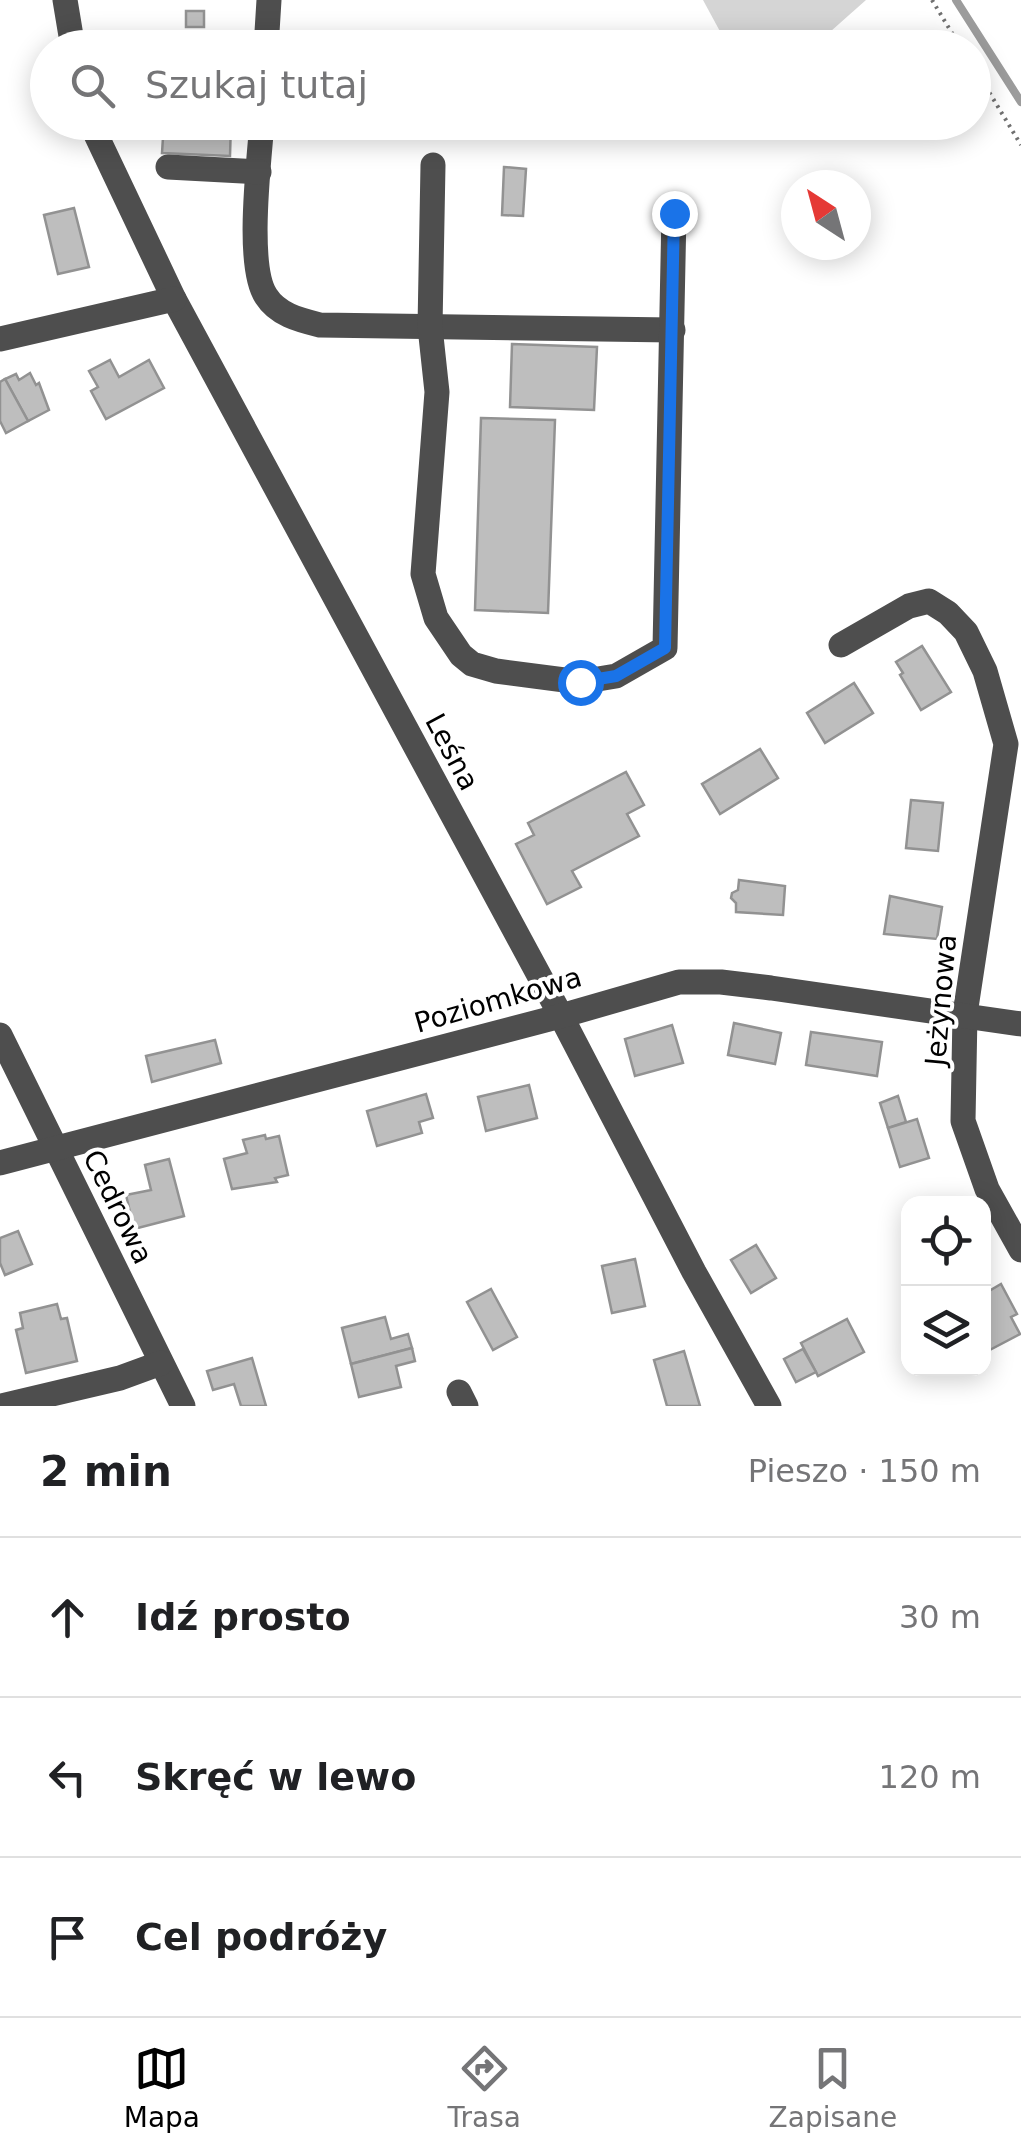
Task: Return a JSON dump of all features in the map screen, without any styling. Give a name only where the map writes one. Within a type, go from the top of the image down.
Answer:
[{"type":"street","points":[[66,0],[70,30]]},
{"type":"street","points":[[267,30],[269,0]]},
{"type":"street","name":"Leśna","points":[[99,140],[174,299],[769,1406]]},
{"type":"street","points":[[261,140],[256,270],[264,294],[276,308],[296,320],[320,325],[673,330]]},
{"type":"street","points":[[433,165],[430,327],[437,392],[423,574],[430,606],[445,636],[472,664],[496,671],[580,682],[616,676],[665,648],[674,213]]},
{"type":"street","points":[[168,167],[259,172]]},
{"type":"street","points":[[0,338],[174,299]]},
{"type":"street","name":"Jeżynowa","points":[[840,645],[909,606],[929,601],[948,613],[966,632],[986,671],[1014,745],[965,1014],[963,1121],[987,1189],[1021,1250]]},
{"type":"street","name":"Poziomkowa","points":[[0,1164],[679,982],[754,986],[1021,1024]]},
{"type":"street","name":"Cedrowa","points":[[0,1035],[183,1406]]},
{"type":"street","points":[[0,1406],[120,1378],[161,1362]]},
{"type":"path","points":[[932,0],[950,30]]},
{"type":"path","points":[[991,96],[1021,146]]},
{"type":"shaded area","points":[[703,0],[866,0],[832,30],[719,30]]},
{"type":"building","points":[[186,11],[204,11],[204,27],[186,27]]},
{"type":"building","points":[[163,140],[230,140],[230,156],[162,153]]},
{"type":"building","points":[[504,167],[526,169],[523,216],[502,215]]},
{"type":"building","points":[[74,208],[89,267],[58,274],[44,215]]},
{"type":"building","points":[[512,344],[597,347],[594,410],[510,407]]},
{"type":"building","points":[[110,360],[119,377],[149,360],[164,388],[106,419],[91,391],[98,387],[89,371]]},
{"type":"building","points":[[30,373],[36,385],[39,383],[49,410],[28,421],[5,379],[16,374],[19,380]]},
{"type":"building","points":[[5,379],[28,421],[6,433],[0,421],[0,382]]},
{"type":"building","points":[[481,418],[555,420],[548,613],[475,610]]},
{"type":"building","points":[[922,646],[951,692],[921,710],[896,662]]},
{"type":"building","points":[[854,683],[873,713],[825,743],[807,713]]},
{"type":"building","points":[[760,749],[778,778],[720,814],[702,784]]},
{"type":"building","points":[[626,772],[644,805],[627,814],[639,836],[572,871],[581,887],[547,904],[516,844],[534,835],[528,823]]},
{"type":"building","points":[[911,800],[943,803],[938,851],[906,848]]},
{"type":"building","points":[[739,880],[785,886],[783,915],[736,912],[736,903],[731,898],[738,890]]},
{"type":"building","points":[[890,896],[942,907],[937,939],[884,934]]},
{"type":"building","points":[[734,1023],[781,1033],[775,1064],[728,1055]]},
{"type":"building","points":[[672,1025],[683,1063],[635,1076],[625,1039]]},
{"type":"building","points":[[811,1032],[882,1042],[877,1076],[806,1065]]},
{"type":"building","points":[[215,1040],[221,1063],[152,1082],[146,1056]]},
{"type":"building","points":[[529,1085],[537,1118],[486,1131],[478,1097]]},
{"type":"building","points":[[426,1094],[433,1118],[419,1122],[422,1133],[377,1146],[367,1111]]},
{"type":"building","points":[[898,1096],[906,1122],[888,1128],[880,1103]]},
{"type":"building","points":[[917,1119],[929,1158],[900,1167],[888,1128]]},
{"type":"building","points":[[265,1135],[266,1139],[279,1136],[288,1175],[275,1178],[277,1182],[232,1189],[224,1159],[247,1153],[243,1140]]},
{"type":"building","points":[[169,1159],[184,1216],[134,1229],[126,1195],[151,1190],[145,1165]]},
{"type":"building","points":[[18,1231],[32,1264],[5,1275],[0,1263],[0,1238]]},
{"type":"building","points":[[756,1245],[776,1278],[751,1293],[731,1260]]},
{"type":"building","points":[[635,1259],[645,1306],[612,1313],[602,1266]]},
{"type":"building","points":[[1001,1284],[1017,1314],[1011,1317],[1020,1334],[991,1349],[991,1290]]},
{"type":"building","points":[[491,1289],[517,1337],[493,1350],[467,1302]]},
{"type":"building","points":[[57,1304],[61,1319],[67,1318],[77,1361],[26,1373],[16,1330],[23,1328],[20,1313]]},
{"type":"building","points":[[385,1317],[391,1339],[408,1334],[412,1348],[351,1364],[342,1328]]},
{"type":"building","points":[[847,1319],[864,1352],[818,1376],[801,1343]]},
{"type":"building","points":[[412,1348],[415,1361],[396,1366],[401,1387],[359,1397],[351,1364]]},
{"type":"building","points":[[803,1349],[816,1372],[796,1382],[784,1359]]},
{"type":"building","points":[[684,1351],[700,1406],[667,1406],[654,1360]]},
{"type":"building","points":[[252,1358],[266,1406],[241,1406],[234,1384],[213,1390],[207,1371]]},
{"type":"waterway","points":[[956,0],[975,30]]},
{"type":"waterway","points":[[991,55],[1021,102]]},
{"type":"route","points":[[580,682],[616,676],[665,648],[674,213]]}]
